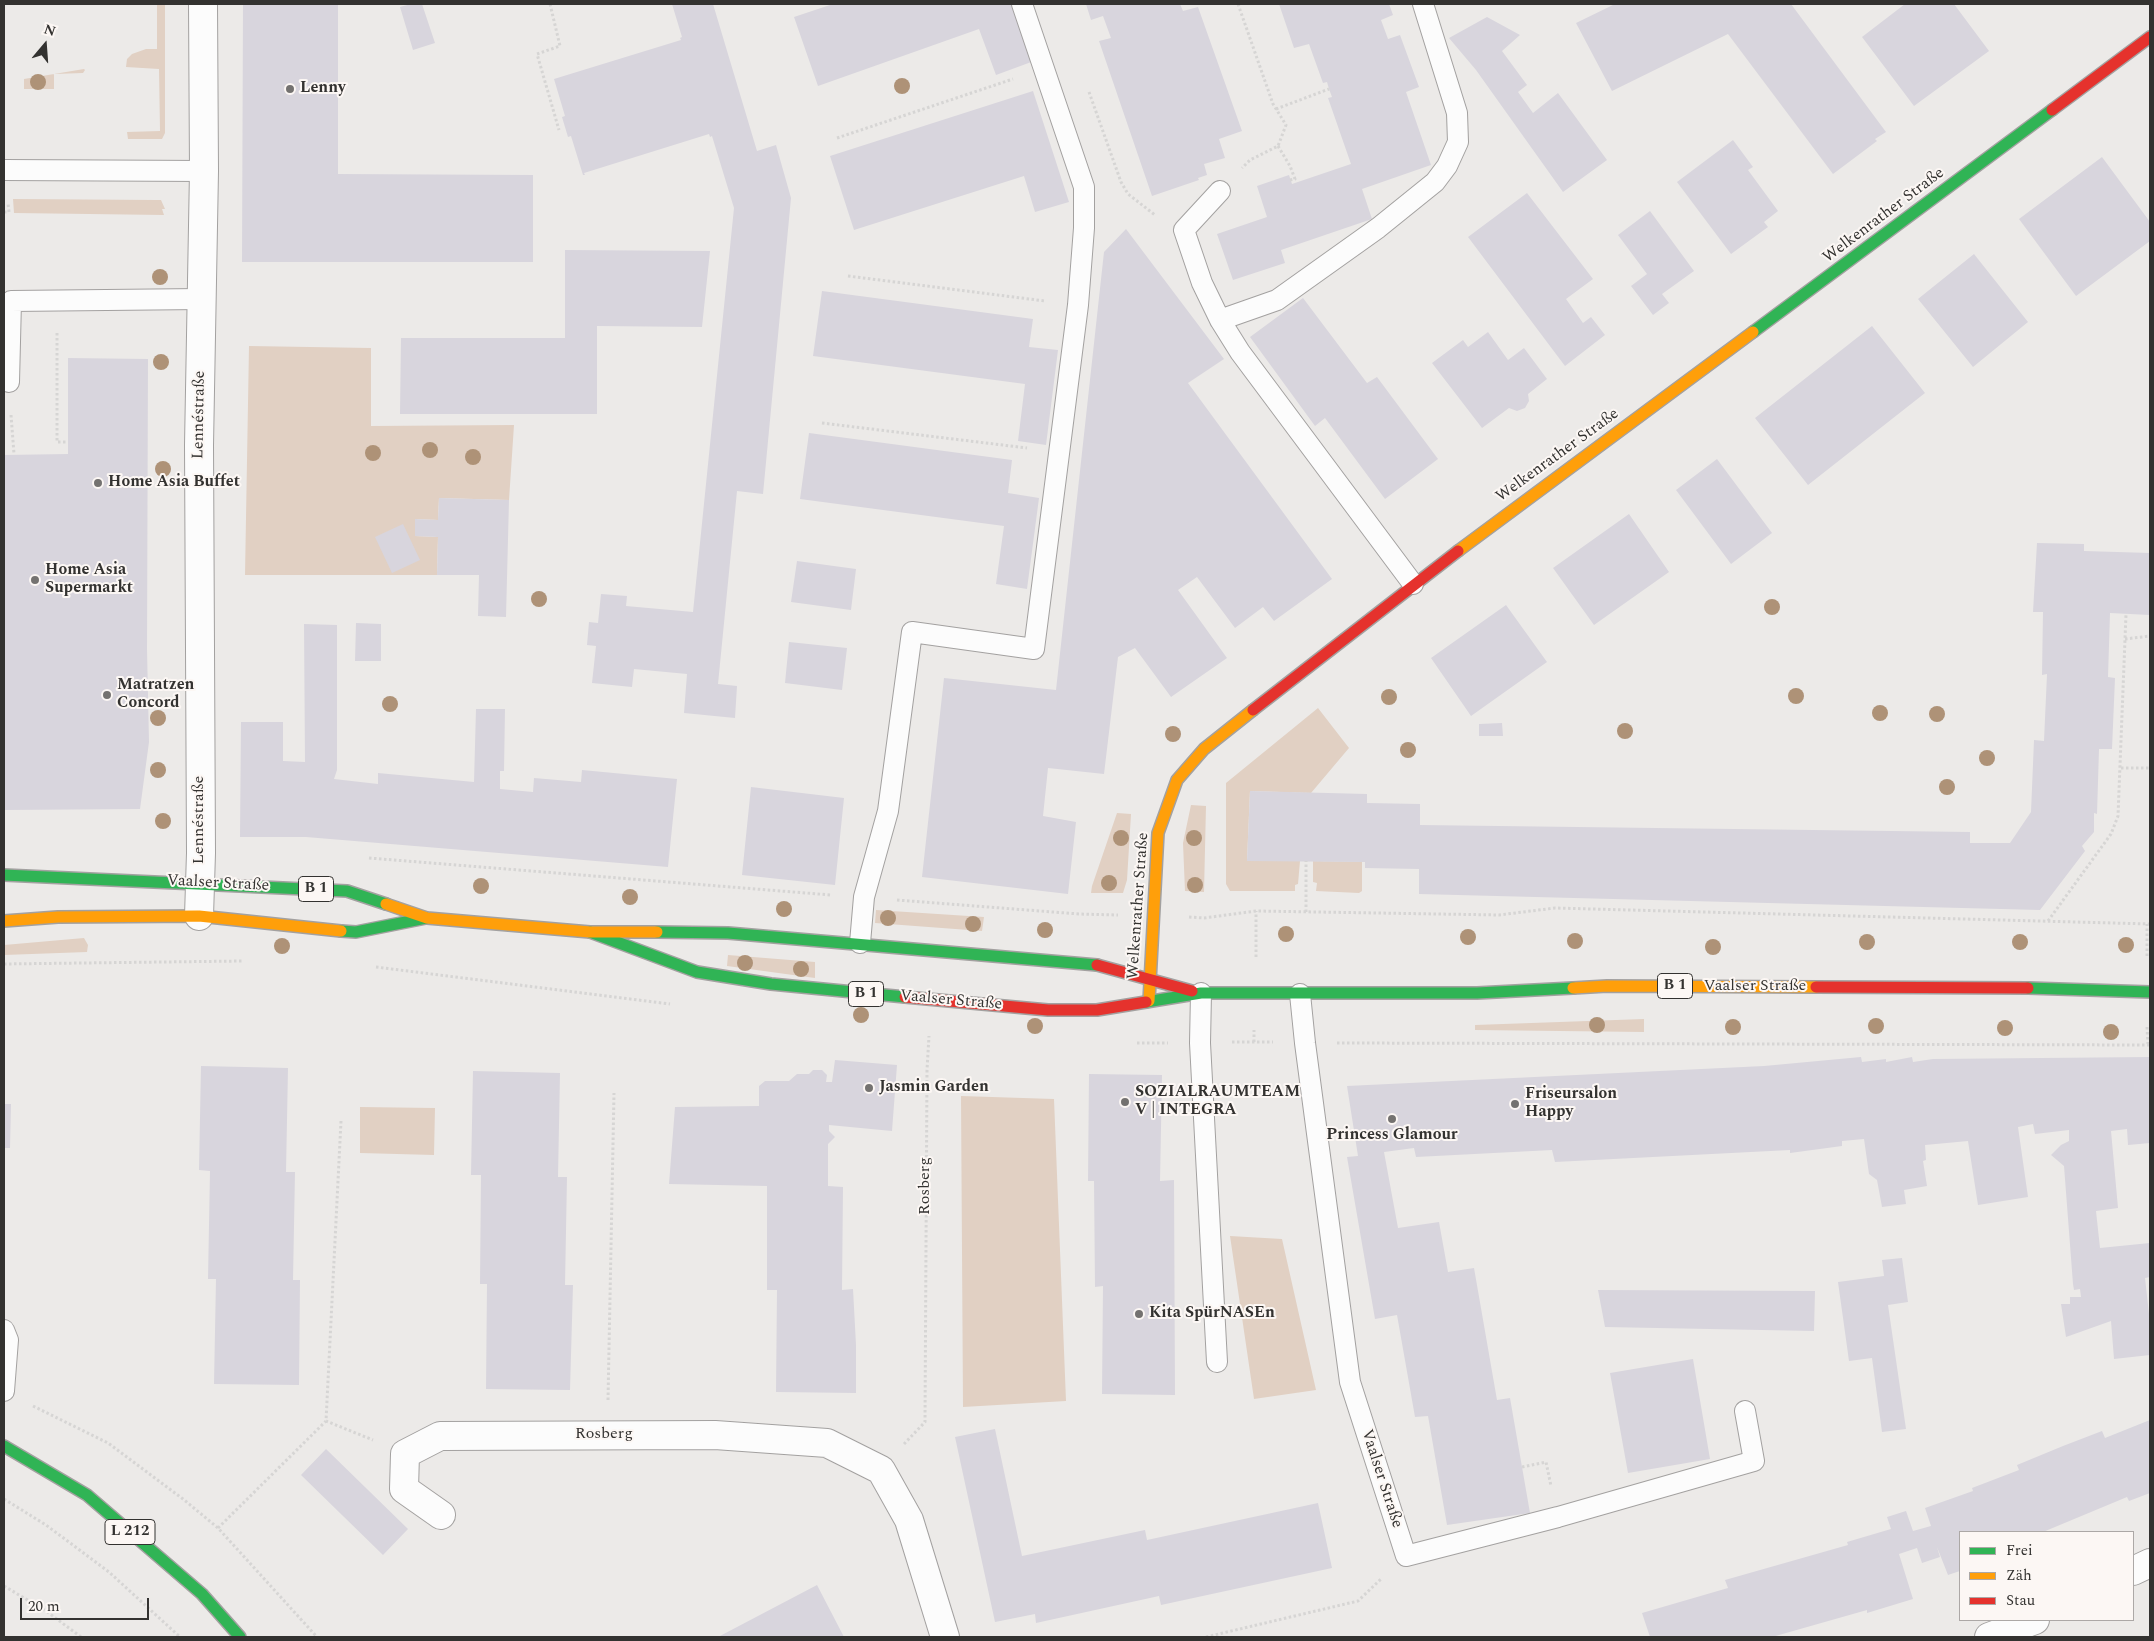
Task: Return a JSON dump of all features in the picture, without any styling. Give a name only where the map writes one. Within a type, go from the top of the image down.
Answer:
[{"type":"main road","name":"Welkenrather Straße","points":[[1149,1001],[1158,833],[1177,780],[1204,749],[1413,584],[2150,37]]},
{"type":"main road","name":"Vaalser Straße","points":[[4,875],[347,891],[427,918],[590,932],[728,933],[1092,963],[1200,993]]},
{"type":"main road","name":"Vaalser Straße","points":[[4,921],[58,918],[199,916],[318,930],[356,932],[427,918]]},
{"type":"main road","name":"Vaalser Straße","points":[[590,932],[697,972],[771,984],[1048,1010],[1097,1010],[1200,993],[1477,993],[1607,986],[2012,988],[2150,992]]},
{"type":"main road","name":"L 212","points":[[4,1446],[87,1495],[202,1594],[240,1637]]},
{"type":"street","name":"Lennéstraße","points":[[199,916],[199,444],[204,172],[204,4]]},
{"type":"street","name":"Rosberg","points":[[405,1454],[440,1436],[714,1435],[827,1443],[880,1470]]},
{"type":"street","points":[[405,1454],[404,1489],[441,1516]]},
{"type":"street","points":[[880,1470],[909,1520],[945,1637]]},
{"type":"street","points":[[2134,1571],[2150,1563]]},
{"type":"street","points":[[1990,1637],[2032,1621]]},
{"type":"lane","points":[[860,943],[864,897],[888,811],[912,632],[1034,649],[1078,305],[1084,228],[1084,187],[1022,4]]},
{"type":"lane","points":[[1220,320],[1278,300],[1378,228],[1435,182],[1448,166],[1458,142],[1457,114],[1422,4]]},
{"type":"lane","points":[[4,170],[204,172]]},
{"type":"lane","points":[[1220,190],[1184,230],[1202,283],[1220,320],[1240,352],[1413,584]]},
{"type":"lane","points":[[9,382],[11,301],[201,299]]},
{"type":"lane","points":[[1200,993],[1200,1043],[1217,1362]]},
{"type":"lane","name":"Vaalser Straße","points":[[1300,994],[1350,1382],[1406,1556],[1558,1517],[1754,1461],[1745,1411]]},
{"type":"lane","points":[[4,1330],[8,1340],[4,1391]]},
{"type":"path","points":[[550,4],[560,46],[537,54],[559,130]]},
{"type":"path","points":[[1220,190],[1250,160],[1278,146],[1286,125],[1276,109],[1238,4]]},
{"type":"path","points":[[838,138],[1045,69]]},
{"type":"path","points":[[1087,84],[1121,182],[1128,194],[1138,204],[1184,230]]},
{"type":"path","points":[[1276,109],[1329,89]]},
{"type":"path","points":[[1278,146],[1292,172],[1294,179],[1290,180]]},
{"type":"path","points":[[4,212],[9,212]]},
{"type":"path","points":[[848,276],[1078,305]]},
{"type":"path","points":[[57,300],[57,442],[68,442]]},
{"type":"path","points":[[822,424],[1060,452]]},
{"type":"path","points":[[13,448],[14,454]]},
{"type":"path","points":[[2048,921],[2111,834],[2118,816],[2126,614]]},
{"type":"path","points":[[2125,639],[2150,636]]},
{"type":"path","points":[[2120,768],[2150,768]]},
{"type":"path","points":[[360,857],[1079,914],[1152,917],[1204,918],[1256,911],[1499,915],[1555,908],[2150,924]]},
{"type":"path","points":[[1306,861],[1306,912]]},
{"type":"path","name":"Rosberg","points":[[880,1470],[924,1422],[926,1080],[929,1035]]},
{"type":"path","points":[[608,1435],[614,1093]]},
{"type":"path","points":[[218,1528],[326,1420],[341,1122]]},
{"type":"path","points":[[4,1391],[108,1443],[183,1499],[218,1528],[317,1637]]},
{"type":"path","points":[[326,1420],[405,1454]]},
{"type":"path","points":[[1522,1467],[1546,1462],[1558,1517]]},
{"type":"path","points":[[4,1499],[46,1525],[109,1572],[180,1637]]},
{"type":"path","points":[[4,1586],[46,1611],[81,1637]]},
{"type":"path","points":[[1206,1637],[1358,1601]]},
{"type":"shaded area","points":[[157,4],[165,4],[165,133],[162,139],[128,139],[127,132],[160,131],[159,69],[126,67],[127,59],[132,54],[146,49],[157,49]]},
{"type":"shaded area","points":[[84,69],[83,73],[54,74]]},
{"type":"shaded area","points":[[54,74],[54,89],[24,89],[24,79]]},
{"type":"shaded area","points":[[13,199],[161,200],[165,209],[162,209],[164,215],[14,213]]},
{"type":"shaded area","points":[[249,346],[371,348],[371,426],[514,425],[509,500],[439,498],[438,520],[415,519],[415,536],[438,537],[437,575],[245,575]]},
{"type":"shaded area","points":[[1318,708],[1349,748],[1311,793],[1250,791],[1247,861],[1300,861],[1298,884],[1295,885],[1295,891],[1230,891],[1226,884],[1226,783]]},
{"type":"shaded area","points":[[1191,805],[1206,806],[1204,892],[1185,891],[1183,843]]},
{"type":"shaded area","points":[[1117,813],[1131,814],[1127,880],[1123,893],[1091,893],[1092,886]]},
{"type":"shaded area","points":[[1313,861],[1362,862],[1362,891],[1359,893],[1316,891],[1317,883],[1313,882]]},
{"type":"shaded area","points":[[876,910],[984,917],[982,931],[875,923]]},
{"type":"shaded area","points":[[84,938],[88,945],[87,952],[4,955],[4,945]]},
{"type":"shaded area","points":[[728,955],[815,962],[815,978],[727,966]]},
{"type":"shaded area","points":[[1644,1019],[1644,1032],[1475,1030],[1475,1025]]},
{"type":"shaded area","points":[[961,1096],[1054,1099],[1066,1401],[963,1407]]},
{"type":"shaded area","points":[[360,1107],[435,1108],[434,1155],[360,1153]]},
{"type":"shaded area","points":[[1230,1236],[1282,1239],[1316,1390],[1254,1399]]},
{"type":"building","name":"Lenny","points":[[243,4],[338,4],[338,174],[533,175],[533,262],[242,262]]},
{"type":"building","points":[[422,4],[435,43],[413,50],[400,7]]},
{"type":"building","points":[[672,4],[713,4],[757,151],[776,145],[791,198],[763,494],[737,491],[718,684],[737,686],[735,718],[684,713],[687,674],[634,669],[632,687],[592,683],[596,646],[587,645],[589,622],[598,623],[601,594],[627,596],[626,606],[693,612],[734,208],[712,136],[710,137],[709,134],[584,173],[585,175],[583,175],[571,136],[568,137],[562,117],[565,116],[554,79],[681,40],[680,38],[682,37]]},
{"type":"building","points":[[833,4],[1013,4],[1034,61],[996,75],[979,29],[818,86],[794,17]]},
{"type":"building","points":[[1086,4],[1180,4],[1183,11],[1198,7],[1242,131],[1219,139],[1225,158],[1204,164],[1207,175],[1198,178],[1199,180],[1152,196],[1099,41],[1111,38],[1103,16],[1091,20]]},
{"type":"building","points":[[1279,4],[1389,4],[1393,15],[1381,20],[1388,39],[1400,35],[1419,87],[1406,92],[1431,165],[1362,189],[1372,219],[1281,250],[1285,263],[1233,280],[1217,234],[1267,217],[1257,186],[1289,175],[1292,184],[1351,164],[1328,98],[1332,97],[1327,82],[1323,83],[1309,44],[1294,48]]},
{"type":"building","points":[[1615,4],[1791,4],[1886,132],[1833,174],[1728,34],[1612,91],[1576,23]]},
{"type":"building","points":[[1905,4],[1954,4],[1989,51],[1914,106],[1862,37]]},
{"type":"building","points":[[1487,17],[1520,35],[1502,51],[1527,85],[1518,92],[1533,113],[1558,93],[1607,160],[1563,192],[1476,70],[1449,38]]},
{"type":"building","points":[[1033,91],[1069,202],[1035,212],[1024,176],[854,230],[830,156]]},
{"type":"building","points":[[1733,140],[1753,167],[1748,170],[1778,211],[1764,222],[1768,227],[1731,254],[1677,182]]},
{"type":"building","points":[[2102,157],[2150,222],[2150,241],[2076,296],[2019,219]]},
{"type":"building","points":[[1527,193],[1593,279],[1566,299],[1583,323],[1591,317],[1605,335],[1565,366],[1468,237]]},
{"type":"building","points":[[1650,211],[1694,271],[1662,294],[1669,303],[1653,315],[1631,286],[1647,274],[1618,235]]},
{"type":"building","points":[[1126,229],[1224,359],[1188,383],[1332,579],[1274,621],[1263,607],[1235,628],[1197,577],[1178,590],[1227,658],[1171,697],[1135,648],[1118,657],[1104,774],[1048,768],[1043,816],[1076,822],[1068,894],[922,877],[944,678],[1056,690],[1104,252]]},
{"type":"building","points":[[565,250],[710,251],[702,327],[597,326],[597,414],[400,414],[401,338],[565,338]]},
{"type":"building","points":[[1974,254],[2028,322],[1973,367],[1918,299]]},
{"type":"building","points":[[822,291],[1033,319],[1029,347],[1058,350],[1046,445],[1018,441],[1025,384],[813,356]]},
{"type":"building","points":[[1303,298],[1367,383],[1377,377],[1438,459],[1385,499],[1325,418],[1315,426],[1250,337]]},
{"type":"building","points":[[1872,326],[1925,393],[1808,485],[1755,418]]},
{"type":"building","points":[[1488,332],[1508,360],[1524,348],[1547,379],[1528,394],[1529,401],[1525,408],[1517,411],[1509,408],[1482,428],[1432,363],[1463,340],[1468,347]]},
{"type":"building","points":[[68,358],[148,359],[147,649],[149,742],[140,809],[4,810],[4,455],[68,454]]},
{"type":"building","points":[[809,433],[1012,460],[1008,493],[1039,498],[1027,589],[996,584],[1004,526],[800,499]]},
{"type":"building","points":[[1717,459],[1772,533],[1731,564],[1676,490]]},
{"type":"building","points":[[439,498],[509,500],[506,617],[478,616],[479,575],[437,575],[438,537],[415,536],[415,519],[438,520]]},
{"type":"building","points":[[1629,514],[1669,572],[1594,625],[1553,568]]},
{"type":"building","points":[[403,524],[420,560],[392,573],[375,537]]},
{"type":"building","points":[[2037,543],[2084,544],[2084,551],[2150,553],[2150,615],[2110,613],[2108,677],[2115,678],[2112,749],[2099,749],[2097,814],[2094,813],[2094,832],[2082,846],[2085,851],[2040,910],[1419,894],[1419,869],[1365,868],[1365,862],[1247,861],[1250,791],[1367,794],[1367,803],[1420,804],[1420,825],[1970,832],[1970,843],[2010,843],[2031,812],[2034,740],[2044,741],[2047,674],[2042,675],[2043,612],[2033,612]]},
{"type":"building","points":[[797,561],[856,569],[851,610],[791,602]]},
{"type":"building","points":[[1506,605],[1547,662],[1471,716],[1431,658]]},
{"type":"building","points":[[356,623],[381,624],[381,661],[355,661]]},
{"type":"building","points":[[304,624],[337,625],[337,770],[334,779],[378,784],[378,773],[474,782],[476,709],[505,709],[504,771],[500,771],[500,789],[533,792],[534,778],[581,782],[582,770],[677,779],[668,867],[306,837],[240,837],[241,722],[283,722],[283,761],[305,762]]},
{"type":"building","points":[[789,642],[847,648],[842,690],[785,683]]},
{"type":"building","points":[[1502,723],[1503,736],[1479,736],[1479,724]]},
{"type":"building","points":[[751,787],[844,798],[835,885],[742,875]]},
{"type":"building","points":[[1861,1057],[1862,1062],[1886,1059],[1886,1062],[1912,1057],[1913,1062],[1933,1059],[2150,1057],[2150,1143],[2128,1145],[2127,1129],[2111,1131],[2118,1208],[2096,1211],[2100,1248],[2150,1243],[2150,1277],[2145,1278],[2150,1323],[2150,1355],[2114,1359],[2111,1321],[2066,1337],[2061,1304],[2070,1304],[2070,1297],[2081,1297],[2080,1289],[2074,1290],[2073,1284],[2064,1166],[2051,1155],[2061,1145],[2069,1141],[2069,1130],[2035,1134],[2033,1124],[2018,1127],[2028,1197],[1978,1205],[1968,1141],[1925,1145],[1926,1160],[1923,1161],[1927,1186],[1904,1190],[1906,1204],[1882,1207],[1877,1180],[1869,1174],[1864,1139],[1842,1141],[1842,1146],[1790,1153],[1790,1150],[1555,1162],[1552,1150],[1416,1157],[1414,1148],[1384,1152],[1398,1228],[1439,1222],[1448,1272],[1474,1268],[1497,1400],[1510,1398],[1530,1513],[1447,1525],[1428,1416],[1415,1417],[1397,1315],[1375,1319],[1347,1157],[1358,1156],[1347,1086],[1764,1066]]},
{"type":"building","points":[[835,1060],[897,1065],[892,1131],[829,1125],[829,1131],[835,1137],[828,1144],[828,1186],[843,1187],[842,1290],[853,1289],[856,1393],[776,1392],[777,1290],[767,1290],[767,1186],[669,1184],[675,1107],[759,1106],[759,1086],[765,1081],[789,1081],[797,1074],[809,1074],[813,1070],[822,1070],[827,1075],[826,1082],[832,1082]]},
{"type":"building","points":[[201,1066],[288,1068],[286,1172],[295,1172],[293,1280],[300,1280],[299,1385],[214,1384],[216,1279],[208,1279],[210,1171],[199,1170]]},
{"type":"building","points":[[473,1071],[560,1073],[558,1177],[567,1177],[565,1285],[573,1285],[570,1390],[486,1389],[487,1284],[480,1284],[481,1175],[471,1175]]},
{"type":"building","points":[[1089,1074],[1162,1075],[1160,1181],[1174,1180],[1175,1395],[1102,1394],[1103,1286],[1095,1287],[1094,1181],[1088,1181]]},
{"type":"building","points":[[4,1104],[11,1104],[10,1148],[4,1148]]},
{"type":"building","points":[[1902,1258],[1908,1302],[1888,1305],[1906,1429],[1882,1432],[1872,1358],[1849,1361],[1838,1282],[1884,1276],[1882,1260]]},
{"type":"building","points":[[1598,1290],[1815,1291],[1814,1331],[1605,1327]]},
{"type":"building","points":[[1693,1359],[1710,1459],[1628,1473],[1610,1373]]},
{"type":"building","points":[[2150,1420],[2150,1493],[2129,1501],[2127,1497],[2045,1531],[1959,1531],[1959,1571],[1948,1575],[1937,1547],[1940,1557],[1922,1563],[1917,1548],[1899,1554],[1913,1599],[1867,1613],[1867,1610],[1772,1637],[1650,1637],[1642,1613],[1728,1588],[1725,1580],[1848,1545],[1847,1542],[1891,1529],[1887,1517],[1906,1511],[1913,1531],[1931,1526],[1925,1508],[1973,1491],[1972,1488],[2019,1470],[2017,1465],[2063,1446],[2102,1431],[2105,1438]]},
{"type":"building","points":[[995,1429],[1022,1556],[1145,1530],[1147,1540],[1318,1503],[1332,1568],[1161,1605],[1159,1596],[1036,1623],[1035,1614],[995,1622],[955,1437]]},
{"type":"building","points":[[326,1449],[408,1529],[383,1555],[301,1475]]},
{"type":"building","points":[[817,1585],[844,1637],[718,1637]]},
{"type":"traffic: fast","points":[[1753,332],[2052,110]]},
{"type":"traffic: fast","points":[[4,875],[347,891],[386,904]]},
{"type":"traffic: fast","points":[[341,931],[356,932],[426,918]]},
{"type":"traffic: fast","points":[[590,932],[697,972],[771,984],[905,997]]},
{"type":"traffic: fast","points":[[657,932],[728,933],[1097,965]]},
{"type":"traffic: fast","points":[[1146,1002],[1201,993],[1477,993],[1573,988]]},
{"type":"traffic: fast","points":[[2028,988],[2150,992]]},
{"type":"traffic: fast","points":[[4,1446],[87,1495],[202,1594],[240,1637]]},
{"type":"traffic: slow","points":[[1458,551],[1753,332]]},
{"type":"traffic: slow","points":[[1149,1001],[1158,833],[1177,780],[1204,749],[1253,710]]},
{"type":"traffic: slow","points":[[386,904],[427,918],[590,932],[657,932]]},
{"type":"traffic: slow","points":[[4,921],[58,917],[199,916],[341,931]]},
{"type":"traffic: slow","points":[[1573,988],[1607,986],[1816,987]]},
{"type":"traffic: jam","points":[[2052,110],[2150,37]]},
{"type":"traffic: jam","points":[[1253,710],[1458,551]]},
{"type":"traffic: jam","points":[[1097,965],[1192,991]]},
{"type":"traffic: jam","points":[[1816,987],[2028,988]]},
{"type":"traffic: jam","points":[[905,997],[1048,1010],[1097,1010],[1146,1002]]},
{"type":"place","name":"Lenny","points":[[290,89]]},
{"type":"place","name":"Home Asia Buffet","points":[[98,483]]},
{"type":"place","name":"Home Asia Supermarkt","points":[[35,580]]},
{"type":"place","name":"Matratzen Concord","points":[[107,695]]},
{"type":"place","name":"Jasmin Garden","points":[[869,1088]]},
{"type":"place","name":"SOZIALRAUMTEAM V | INTEGRA","points":[[1125,1102]]},
{"type":"place","name":"Friseursalon Happy","points":[[1515,1104]]},
{"type":"place","name":"Princess Glamour","points":[[1392,1119]]},
{"type":"place","name":"Kita SpürNASEn","points":[[1139,1314]]}]
